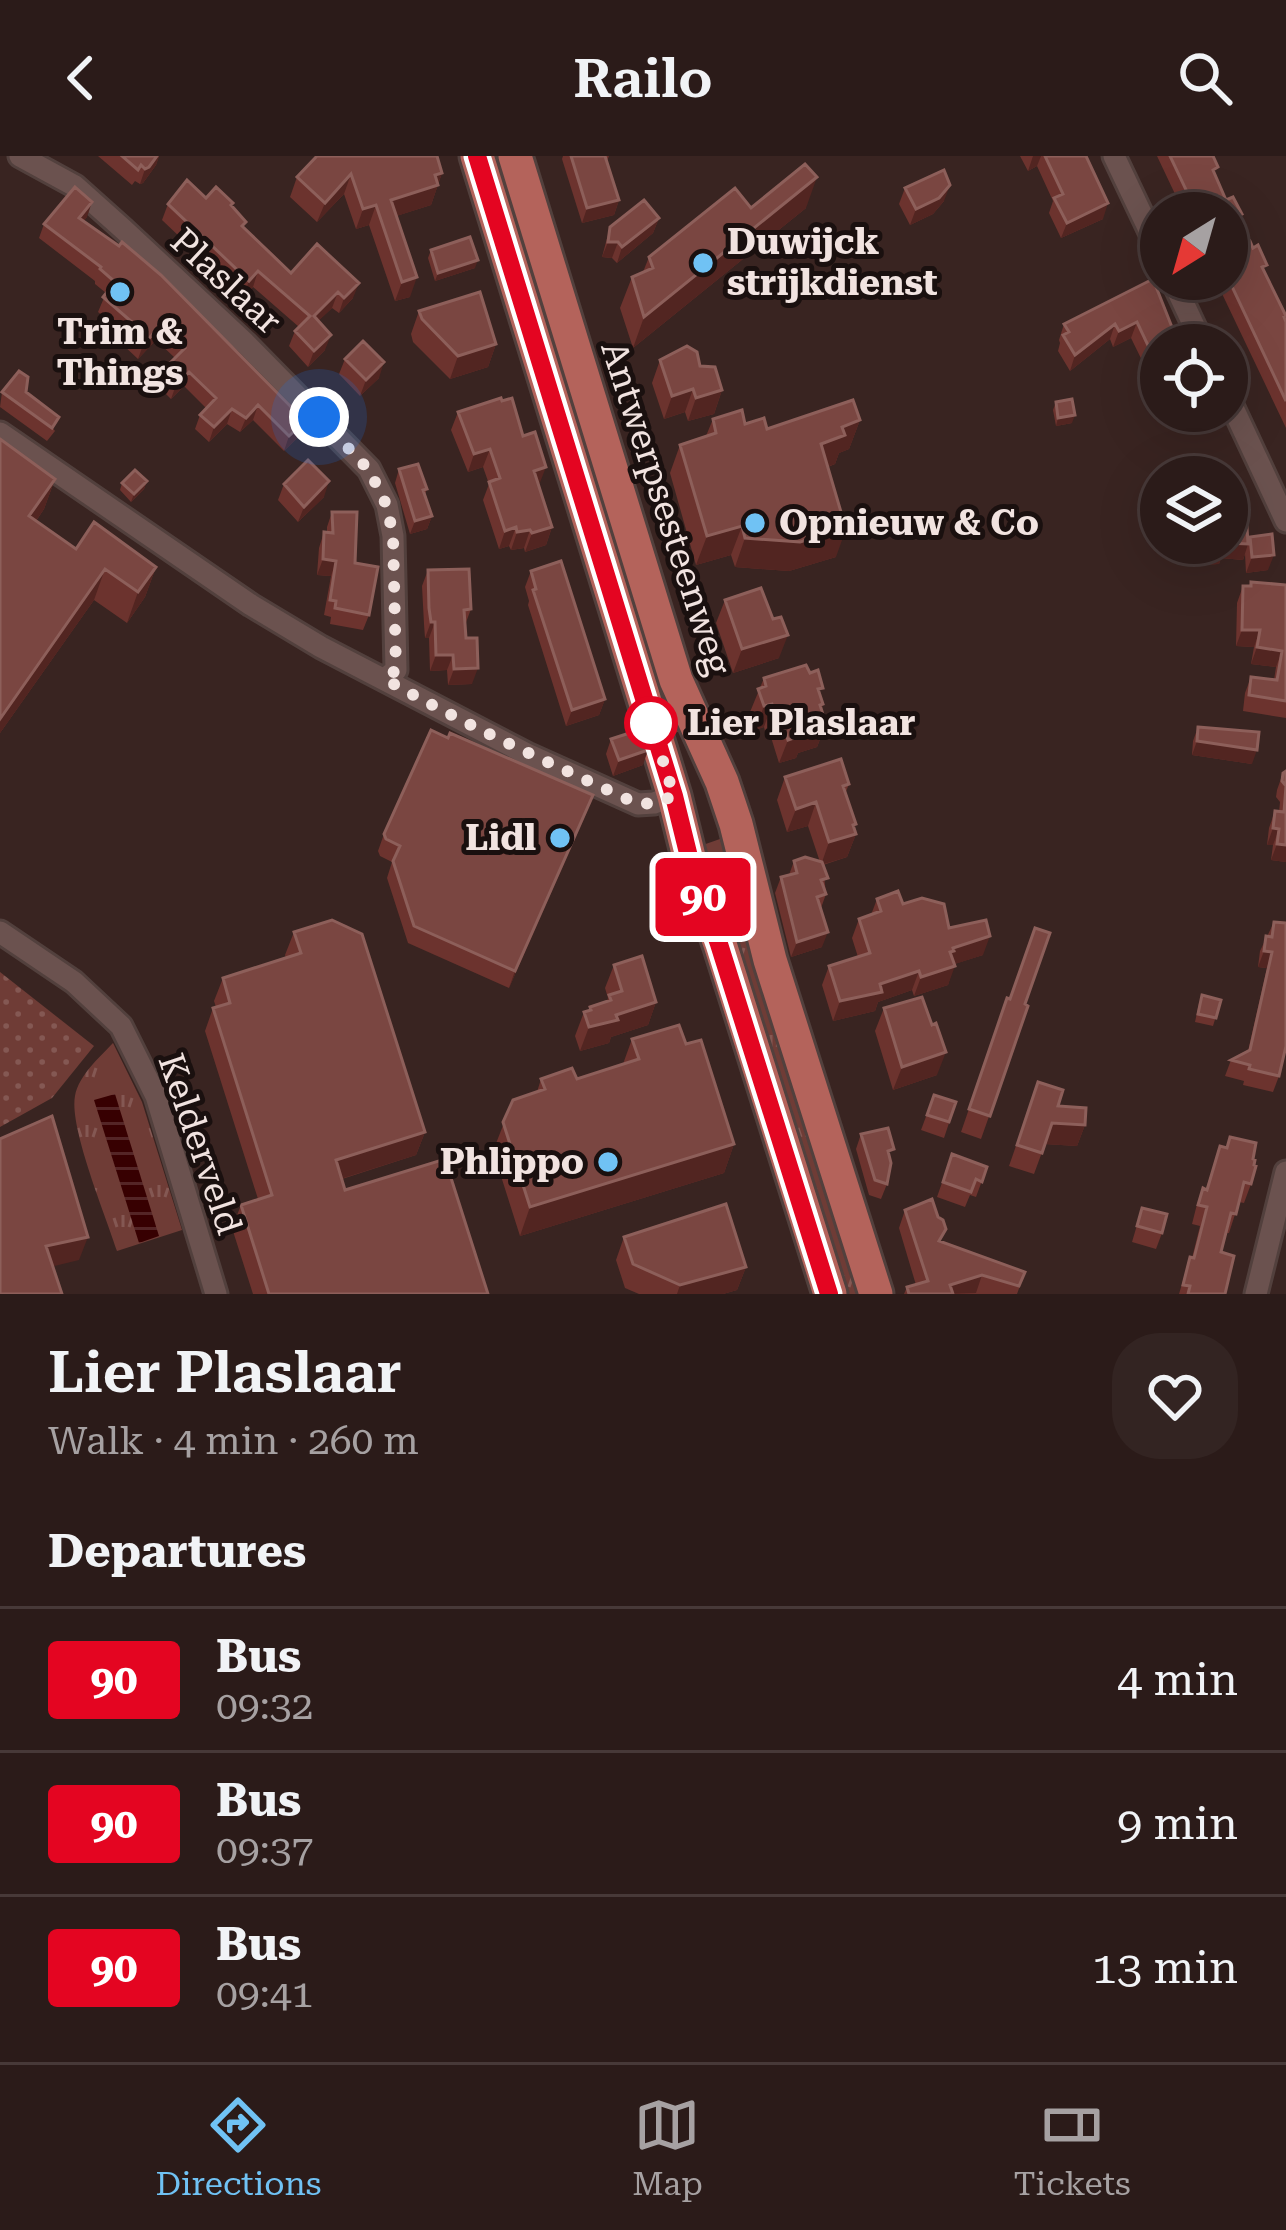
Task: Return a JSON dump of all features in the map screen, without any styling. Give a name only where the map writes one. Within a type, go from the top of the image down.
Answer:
[{"type":"main road","name":"Antwerpsesteenweg","points":[[477,156],[684,838],[830,1294]]},
{"type":"main road","name":"Antwerpsesteenweg","points":[[514,156],[676,680],[736,824],[770,960],[876,1294]]},
{"type":"main road","points":[[560,421],[567,407],[580,404],[595,415]]},
{"type":"main road","points":[[684,838],[688,818],[700,805],[716,807],[736,824]]},
{"type":"street","name":"Plaslaar","points":[[20,156],[91,201],[245,343],[369,470],[381,490],[393,536],[396,670],[385,679]]},
{"type":"street","points":[[1114,156],[1140,211]]},
{"type":"street","points":[[1245,432],[1284,510]]},
{"type":"street","points":[[0,433],[251,605],[348,663],[638,804],[674,796]]},
{"type":"street","name":"Kelderveld","points":[[0,932],[74,982],[121,1026],[156,1096],[216,1294]]},
{"type":"street","points":[[1256,1294],[1286,1172]]},
{"type":"green space","points":[[486,156],[504,156],[575,385],[560,391]]},
{"type":"green space","points":[[586,420],[687,729],[668,735],[570,422]]},
{"type":"green space","points":[[720,839],[863,1294],[846,1294],[700,846]]},
{"type":"green space","points":[[0,972],[94,1046],[52,1098],[0,1127]]},
{"type":"green space","points":[[113,1043],[142,1102],[182,1230],[117,1251],[83,1150],[75,1110],[81,1081]]},
{"type":"shaded area","points":[[115,1094],[159,1236],[139,1243],[94,1100]]},
{"type":"building","points":[[122,156],[157,156],[149,167],[141,165],[138,170]]},
{"type":"building","points":[[317,156],[437,156],[442,173],[435,175],[438,185],[391,200],[417,277],[402,282],[376,205],[363,209],[351,174],[325,203],[297,177]]},
{"type":"building","points":[[571,156],[605,156],[619,200],[587,208]]},
{"type":"building","points":[[1045,156],[1086,156],[1108,203],[1067,223],[1054,198],[1063,194]]},
{"type":"building","points":[[1170,156],[1213,156],[1223,192],[1187,192]]},
{"type":"building","points":[[805,164],[817,177],[644,317],[632,277],[653,268],[649,257],[735,188],[751,208]]},
{"type":"building","points":[[944,170],[950,185],[939,198],[916,209],[905,188]]},
{"type":"building","points":[[187,180],[206,198],[216,187],[246,222],[242,226],[291,273],[317,244],[359,283],[344,298],[338,292],[314,316],[331,335],[314,351],[295,331],[310,316],[258,271],[249,281],[168,204]]},
{"type":"building","points":[[75,187],[92,202],[79,218],[119,246],[122,242],[161,275],[305,421],[289,436],[258,405],[246,418],[232,409],[214,427],[200,415],[216,398],[189,372],[176,385],[162,371],[185,348],[161,325],[143,345],[127,330],[133,323],[103,297],[115,282],[44,224]]},
{"type":"building","points":[[644,200],[659,218],[622,247],[608,242],[610,227]]},
{"type":"building","points":[[470,237],[478,260],[438,273],[431,250]]},
{"type":"building","points":[[1250,241],[1253,248],[1258,245],[1267,265],[1262,267],[1286,316],[1286,401],[1238,300],[1248,300]]},
{"type":"building","points":[[1140,286],[1140,300],[1161,300],[1171,324],[1140,324],[1140,328],[1137,322],[1119,331],[1115,324],[1075,355],[1063,335],[1069,332],[1064,324]]},
{"type":"building","points":[[480,292],[496,344],[458,356],[419,311]]},
{"type":"building","points":[[363,341],[384,362],[366,380],[345,359]]},
{"type":"building","points":[[687,346],[697,352],[700,366],[715,367],[722,390],[696,398],[693,389],[672,396],[660,360]]},
{"type":"building","points":[[19,371],[28,377],[26,392],[59,417],[52,428],[2,392]]},
{"type":"building","points":[[512,398],[523,436],[535,432],[546,467],[534,471],[552,527],[532,533],[517,532],[516,527],[505,531],[489,482],[500,478],[490,449],[474,454],[458,412]]},
{"type":"building","points":[[1072,399],[1075,415],[1058,418],[1056,402]]},
{"type":"building","points":[[853,400],[860,420],[842,427],[845,435],[821,444],[846,529],[800,542],[745,538],[742,526],[707,536],[680,445],[716,433],[713,419],[742,410],[745,424],[764,418],[767,429]]},
{"type":"building","points":[[0,439],[55,479],[29,516],[76,549],[94,522],[156,567],[138,592],[105,569],[0,719]]},
{"type":"building","points":[[308,460],[329,481],[304,507],[284,484]]},
{"type":"building","points":[[418,464],[432,516],[415,521],[399,469]]},
{"type":"building","points":[[135,470],[147,481],[134,494],[122,483]]},
{"type":"building","points":[[332,512],[357,512],[355,563],[378,567],[369,615],[335,608],[336,601],[330,600],[336,561],[323,559],[324,532],[333,533]]},
{"type":"building","points":[[1272,534],[1274,555],[1252,557],[1250,537]]},
{"type":"building","points":[[561,561],[605,699],[572,710],[531,571]]},
{"type":"building","points":[[469,569],[471,609],[464,610],[466,638],[477,638],[478,668],[454,669],[453,655],[436,655],[428,570]]},
{"type":"building","points":[[1251,582],[1286,585],[1286,701],[1249,695],[1251,677],[1277,680],[1282,651],[1257,647],[1260,630],[1242,630],[1243,586]]},
{"type":"building","points":[[761,588],[773,619],[781,617],[788,635],[742,649],[725,600]]},
{"type":"building","points":[[806,665],[810,673],[818,670],[826,724],[788,740],[778,711],[772,704],[764,706],[758,689],[766,686],[764,678]]},
{"type":"building","points":[[1198,727],[1259,732],[1257,750],[1197,741]]},
{"type":"building","points":[[642,729],[648,750],[619,760],[611,739]]},
{"type":"building","points":[[431,730],[448,738],[450,733],[593,795],[515,971],[414,926],[393,861],[400,846],[384,834]]},
{"type":"building","points":[[841,759],[856,834],[829,842],[816,802],[796,809],[785,777]]},
{"type":"building","points":[[1286,786],[1286,845],[1277,844],[1279,829],[1273,828],[1275,811],[1284,812]]},
{"type":"building","points":[[805,857],[822,862],[828,878],[821,880],[826,894],[817,897],[828,932],[797,942],[781,877],[797,873],[794,861]]},
{"type":"building","points":[[898,891],[903,904],[922,898],[944,904],[949,928],[986,920],[990,936],[953,948],[955,966],[921,977],[919,971],[880,984],[882,992],[840,1001],[829,966],[870,953],[859,919],[881,911],[877,899]]},
{"type":"building","points":[[332,920],[362,934],[425,1132],[336,1160],[345,1190],[445,1159],[488,1294],[269,1294],[241,1205],[272,1195],[213,1008],[230,1003],[223,978],[301,953],[294,932]]},
{"type":"building","points":[[1274,922],[1286,923],[1286,1046],[1279,1076],[1231,1060],[1250,1050],[1272,952],[1264,951],[1266,936],[1272,937]]},
{"type":"building","points":[[1035,928],[1050,933],[990,1116],[969,1109]]},
{"type":"building","points":[[642,956],[656,1002],[589,1027],[584,1012],[622,991],[614,965]]},
{"type":"building","points":[[1202,995],[1221,1000],[1216,1018],[1198,1014]]},
{"type":"building","points":[[922,997],[946,1052],[902,1067],[884,1008]]},
{"type":"building","name":"Phlippo","points":[[679,1025],[686,1044],[701,1040],[734,1144],[530,1207],[503,1122],[513,1100],[545,1089],[541,1079],[572,1068],[577,1079],[639,1059],[632,1039]]},
{"type":"building","points":[[1038,1082],[1063,1090],[1058,1106],[1086,1108],[1085,1125],[1052,1123],[1042,1153],[1017,1145]]},
{"type":"building","points":[[934,1095],[956,1102],[949,1122],[927,1115]]},
{"type":"building","points":[[52,1116],[88,1237],[46,1246],[62,1294],[0,1294],[0,1139]]},
{"type":"building","points":[[888,1128],[894,1149],[888,1151],[887,1184],[875,1180],[861,1134]]},
{"type":"building","points":[[1230,1137],[1256,1143],[1256,1166],[1251,1184],[1244,1182],[1236,1214],[1231,1213],[1221,1252],[1234,1256],[1225,1294],[1188,1294],[1190,1286],[1183,1285],[1207,1207],[1198,1205],[1220,1146],[1227,1148]]},
{"type":"building","points":[[952,1154],[987,1167],[982,1182],[976,1179],[971,1192],[943,1182]]},
{"type":"building","points":[[932,1199],[946,1229],[939,1241],[1025,1272],[1019,1286],[982,1275],[950,1285],[953,1294],[909,1294],[907,1287],[928,1281],[905,1210]]},
{"type":"building","points":[[726,1204],[746,1267],[680,1285],[633,1264],[624,1237]]},
{"type":"building","points":[[1142,1208],[1167,1214],[1162,1233],[1137,1226]]},
{"type":"bus line","name":"90","points":[[477,156],[690,861],[829,1294]]},
{"type":"place","name":"Duwijck strijkdienst","points":[[703,263]]},
{"type":"place","name":"Trim & Things","points":[[120,292]]},
{"type":"place","name":"Opnieuw & Co","points":[[755,523]]},
{"type":"place","name":"Lier Plaslaar","points":[[651,723]]},
{"type":"place","name":"Lidl","points":[[560,838]]},
{"type":"place","name":"Phlippo","points":[[608,1162]]},
{"type":"route","points":[[319,417],[369,470],[391,519],[396,670],[385,679],[527,754],[638,804],[674,796],[648,713],[651,723]]}]
